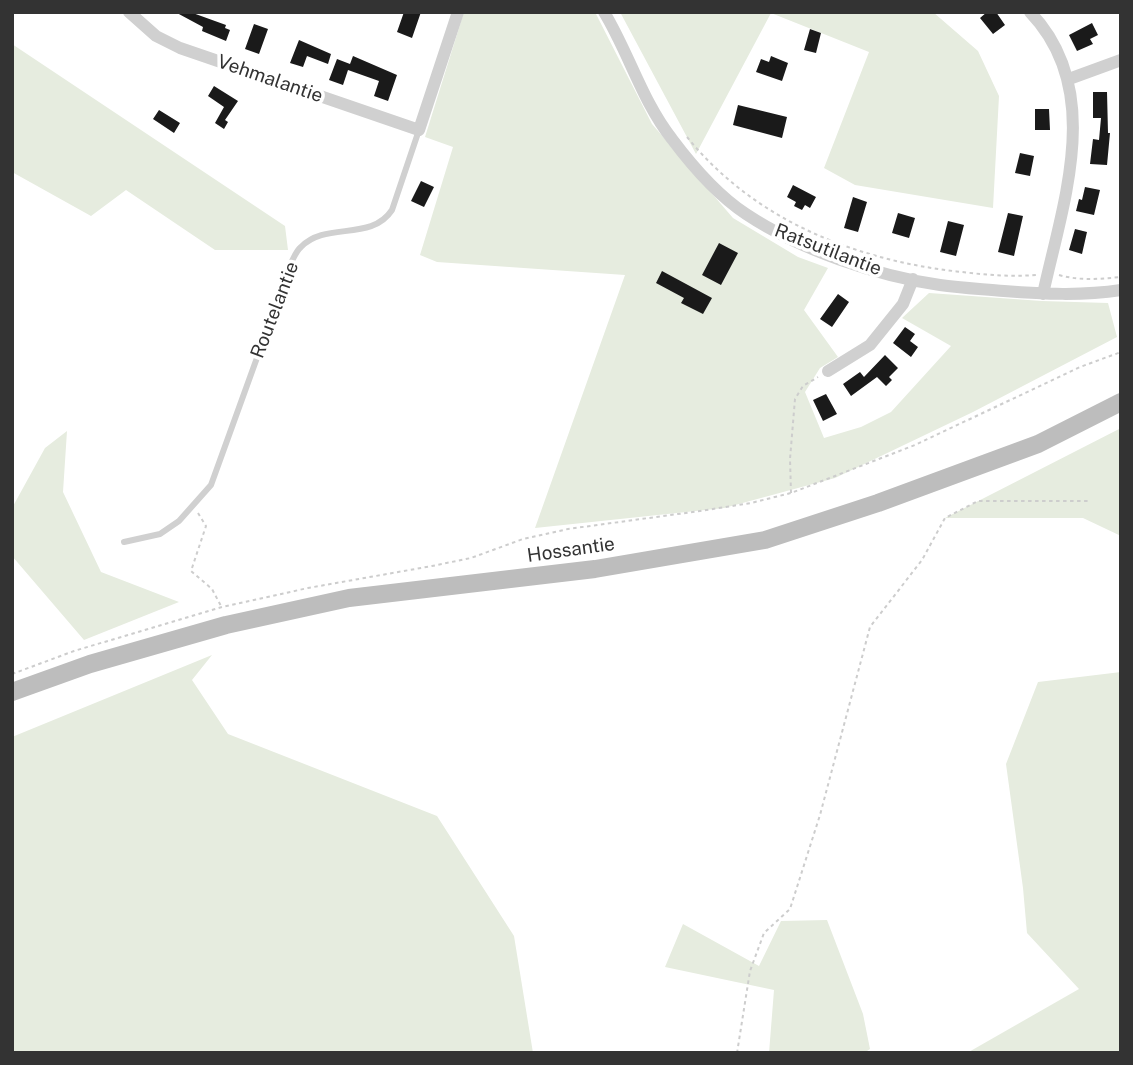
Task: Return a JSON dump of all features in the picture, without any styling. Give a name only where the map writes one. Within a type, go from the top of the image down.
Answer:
[{"type":"main road","name":"Hossantie","points":[[12,692],[224,616],[348,598],[596,569],[765,540],[878,503],[1038,444],[1121,402]]},
{"type":"street","name":"Vehmalantie","points":[[129,12],[156,36],[180,48],[419,130]]},
{"type":"street","name":"Routelantie","points":[[419,130],[458,12]]},
{"type":"street","name":"Ratsutilantie","points":[[604,12],[639,85],[670,137],[708,182],[744,213],[778,234],[842,259],[939,285],[1043,294],[1121,290]]},
{"type":"street","points":[[1030,12],[1054,44],[1069,79],[1074,122],[1071,166],[1043,294]]},
{"type":"street","points":[[1069,79],[1121,60]]},
{"type":"street","points":[[828,371],[870,345],[903,304],[913,279]]},
{"type":"lane","name":"Routelantie","points":[[124,542],[160,534],[179,521],[211,485],[292,261],[300,247],[316,237],[360,230],[377,225],[385,219],[391,210],[419,130]]},
{"type":"path","points":[[685,135],[702,157],[765,209],[847,248],[935,269],[1015,277],[1121,277]]},
{"type":"path","points":[[12,674],[74,651],[224,616],[308,588],[471,558],[523,538],[751,503],[791,493],[915,445],[1080,367],[1121,352]]},
{"type":"path","points":[[791,493],[790,459],[795,399],[803,386],[828,371]]},
{"type":"path","points":[[737,1053],[750,971],[764,933],[790,909],[820,815],[870,627],[922,560],[945,518],[978,501],[1088,501]]},
{"type":"path","points":[[194,506],[206,526],[191,571],[212,589],[224,616]]},
{"type":"shaded area","points":[[464,12],[595,12],[652,124],[733,218],[798,257],[828,268],[804,310],[838,357],[820,368],[805,392],[824,438],[861,427],[891,412],[951,346],[902,318],[929,293],[1108,303],[1117,337],[973,412],[835,478],[724,508],[535,528],[625,275],[437,262],[420,255],[453,147],[425,137]]},
{"type":"shaded area","points":[[620,12],[933,12],[978,51],[999,96],[993,208],[855,185],[824,168],[869,52],[771,13],[696,154]]},
{"type":"shaded area","points":[[12,44],[285,226],[288,250],[215,250],[126,190],[91,216],[12,172]]},
{"type":"shaded area","points":[[1121,428],[1121,536],[1083,518],[945,518]]},
{"type":"shaded area","points":[[67,431],[63,492],[101,572],[179,602],[84,640],[12,556],[12,508],[45,448]]},
{"type":"shaded area","points":[[212,655],[192,680],[228,734],[437,816],[514,936],[533,1053],[12,1053],[12,737]]},
{"type":"shaded area","points":[[1121,672],[1121,1053],[967,1053],[1079,989],[1027,933],[1006,764],[1038,682]]},
{"type":"shaded area","points":[[827,920],[863,1014],[870,1049],[864,1053],[769,1053],[774,990],[665,967],[683,924],[759,966],[781,921]]},
{"type":"building","points":[[190,12],[226,25],[225,28],[230,30],[226,41],[202,31],[203,27],[177,13]]},
{"type":"building","points":[[404,12],[421,12],[412,38],[397,32]]},
{"type":"building","points":[[987,12],[996,12],[1005,25],[993,34],[980,18]]},
{"type":"building","points":[[1092,23],[1098,35],[1090,39],[1093,44],[1077,51],[1069,35]]},
{"type":"building","points":[[254,24],[268,29],[259,54],[245,49]]},
{"type":"building","points":[[810,29],[821,33],[816,53],[804,50]]},
{"type":"building","points":[[299,40],[331,54],[328,64],[307,56],[303,67],[290,63]]},
{"type":"building","points":[[353,56],[397,75],[388,101],[374,96],[379,81],[348,70],[343,85],[329,80],[337,59],[350,64]]},
{"type":"building","points":[[771,56],[788,63],[782,81],[756,72],[761,59],[769,62]]},
{"type":"building","points":[[214,86],[238,101],[225,120],[228,122],[224,129],[215,123],[224,107],[208,96]]},
{"type":"building","points":[[1093,92],[1107,92],[1110,133],[1107,165],[1090,164],[1093,139],[1099,140],[1101,118],[1093,118]]},
{"type":"building","points":[[738,105],[787,117],[782,138],[733,125]]},
{"type":"building","points":[[1035,109],[1049,109],[1050,130],[1035,130]]},
{"type":"building","points":[[159,110],[180,123],[174,133],[153,119]]},
{"type":"building","points":[[1020,153],[1034,156],[1030,176],[1015,173]]},
{"type":"building","points":[[421,181],[434,187],[424,207],[411,201]]},
{"type":"building","points":[[793,185],[816,197],[810,208],[805,205],[802,210],[794,206],[796,202],[787,197]]},
{"type":"building","points":[[1085,187],[1100,190],[1094,215],[1076,211]]},
{"type":"building","points":[[853,197],[867,202],[858,232],[844,228]]},
{"type":"building","points":[[898,213],[915,218],[909,238],[892,233]]},
{"type":"building","points":[[1008,213],[1023,216],[1014,256],[998,252]]},
{"type":"building","points":[[948,221],[964,225],[956,256],[940,252]]},
{"type":"building","points":[[1075,229],[1087,232],[1082,254],[1069,250]]},
{"type":"building","points":[[719,243],[738,253],[721,285],[702,275]]},
{"type":"building","points":[[662,271],[712,298],[703,314],[681,303],[684,298],[656,283]]},
{"type":"building","points":[[838,294],[849,302],[832,327],[820,319]]},
{"type":"building","points":[[905,327],[915,334],[910,341],[918,347],[911,357],[893,343]]},
{"type":"building","points":[[885,355],[898,368],[889,377],[892,380],[886,386],[877,377],[851,396],[843,384],[860,372],[864,377]]},
{"type":"building","points":[[826,394],[837,414],[823,421],[813,400]]}]
